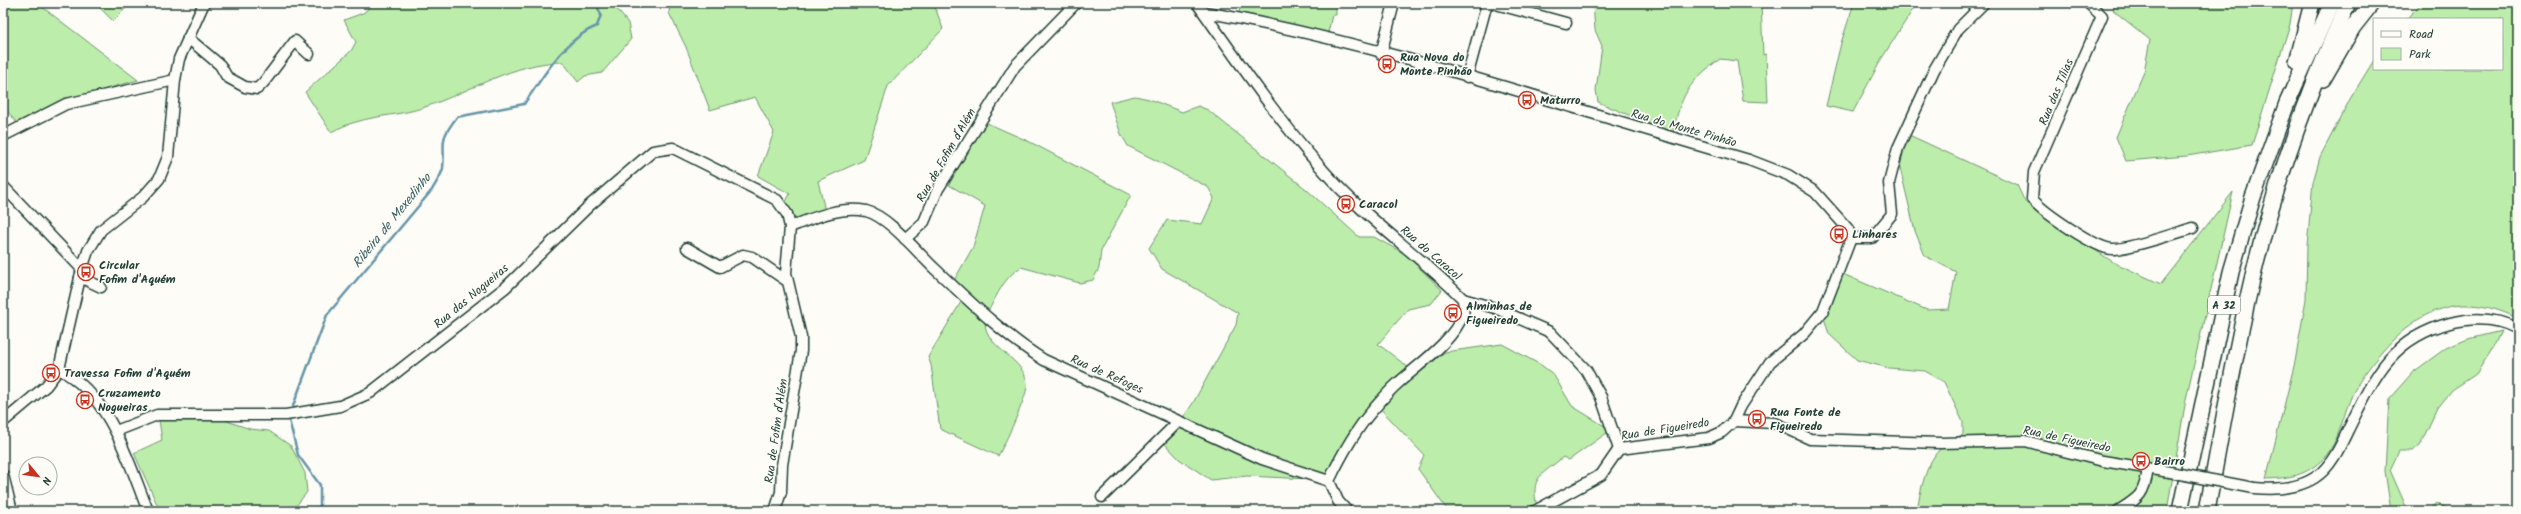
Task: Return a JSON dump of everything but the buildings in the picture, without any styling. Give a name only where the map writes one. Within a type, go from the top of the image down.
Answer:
[{"type":"highway","name":"A 32","points":[[2180,511],[2231,272],[2253,198],[2286,103],[2312,3]]},
{"type":"highway","name":"A 32","points":[[2286,103],[2332,3]]},
{"type":"highway","name":"A 32","points":[[2207,511],[2225,406],[2252,279],[2274,198],[2315,78],[2348,3]]},
{"type":"highway","name":"A 32","points":[[2301,118],[2353,27],[2372,3]]},
{"type":"street","points":[[3,422],[46,386],[59,369],[81,273],[88,251],[101,230],[143,197],[159,179],[168,157],[175,80],[179,59],[204,3]]},
{"type":"street","name":"Rua de Fofim d´Além","points":[[905,240],[924,222],[938,189],[1014,66],[1076,3]]},
{"type":"street","name":"Rua do Caracol","points":[[1197,3],[1285,124],[1323,170],[1368,215],[1443,278],[1463,299],[1464,313],[1456,327],[1438,348],[1395,386],[1372,411],[1355,432],[1329,481]]},
{"type":"street","points":[[1381,54],[1394,3]]},
{"type":"street","points":[[1467,77],[1487,3]]},
{"type":"street","points":[[1492,3],[1566,23]]},
{"type":"street","points":[[1734,421],[1740,406],[1770,362],[1804,334],[1823,311],[1852,238],[1872,238],[1892,214],[1889,183],[1898,148],[1934,70],[1958,29],[1984,3]]},
{"type":"street","name":"Rua das Tílias","points":[[2088,3],[2102,16],[2034,172],[2032,199],[2050,216],[2106,248],[2113,249],[2193,228]]},
{"type":"street","name":"Rua do Monte Pinhão","points":[[1204,12],[1274,24],[1467,77],[1749,160],[1788,175],[1815,192],[1848,229],[1852,238]]},
{"type":"street","points":[[188,38],[220,65],[227,77],[245,87],[257,89],[295,41],[309,54]]},
{"type":"street","points":[[3,136],[66,104],[175,80]]},
{"type":"street","name":"Rua das Nogueiras","points":[[116,431],[157,415],[286,415],[340,406],[370,393],[506,287],[590,205],[653,151],[673,148],[777,200],[787,214],[790,226]]},
{"type":"street","points":[[3,186],[81,273],[101,287]]},
{"type":"street","points":[[790,226],[837,211],[867,211],[896,229],[905,240]]},
{"type":"street","name":"Rua de Fofim d´Além","points":[[775,511],[781,492],[782,465],[801,337],[788,281],[786,250],[790,226]]},
{"type":"street","name":"Rua de Refoges","points":[[905,240],[1016,342],[1044,360],[1262,459],[1329,481]]},
{"type":"street","points":[[687,248],[720,267],[743,255],[752,256],[788,281]]},
{"type":"street","points":[[1463,299],[1495,308],[1550,332],[1586,370],[1601,397],[1619,448]]},
{"type":"street","name":"Rua de Figueiredo","points":[[1535,511],[1601,475],[1619,448],[1709,438],[1722,432],[1734,421],[1775,423],[1810,439],[1940,443],[2025,441],[2102,461],[2254,488],[2273,490],[2299,485],[2322,472],[2336,454],[2373,380],[2389,356],[2404,343],[2438,326],[2463,319],[2496,321],[2518,330]]},
{"type":"street","points":[[59,369],[73,377],[83,386],[116,431],[148,511]]},
{"type":"street","points":[[1102,497],[1179,421]]},
{"type":"street","points":[[2118,511],[2141,495],[2146,485],[2148,468]]},
{"type":"street","points":[[3,474],[12,511]]},
{"type":"street","points":[[1329,481],[1338,501],[1347,511]]},
{"type":"green space","points":[[3,3],[37,3],[138,80],[91,93],[17,123],[3,106]]},
{"type":"green space","points":[[95,3],[131,3],[113,21]]},
{"type":"green space","points":[[375,3],[612,3],[628,23],[631,39],[602,73],[585,76],[578,82],[563,62],[545,63],[510,72],[417,110],[364,120],[331,132],[305,92],[351,51],[356,42],[344,20],[363,13]]},
{"type":"green space","points":[[670,3],[930,3],[935,7],[943,29],[888,86],[864,160],[818,181],[825,211],[798,220],[784,205],[790,194],[758,176],[774,132],[755,97],[710,110],[686,47],[669,13]]},
{"type":"green space","points":[[1238,3],[1336,3],[1336,15],[1332,15],[1328,33],[1315,30],[1313,35],[1237,18],[1240,9],[1238,8]]},
{"type":"green space","points":[[1593,3],[1761,3],[1763,55],[1766,54],[1768,102],[1743,101],[1737,61],[1720,59],[1693,82],[1679,109],[1673,134],[1598,102],[1596,90],[1602,46],[1595,30]]},
{"type":"green space","points":[[1854,3],[1917,3],[1882,58],[1853,112],[1826,106],[1841,43]]},
{"type":"green space","points":[[2117,3],[2293,3],[2290,24],[2252,145],[2187,156],[2126,161],[2116,137],[2144,72],[2150,40],[2113,10]]},
{"type":"green space","points":[[2422,3],[2518,3],[2518,314],[2515,317],[2495,309],[2476,305],[2458,305],[2425,315],[2395,338],[2369,368],[2352,395],[2333,444],[2324,458],[2311,469],[2297,475],[2266,479],[2295,362],[2306,299],[2307,245],[2313,182],[2320,157],[2350,99],[2373,62],[2373,70],[2503,70],[2503,18],[2407,18]]},
{"type":"green space","points":[[1135,96],[1149,99],[1182,112],[1198,106],[1208,110],[1306,189],[1359,237],[1374,237],[1405,254],[1442,290],[1431,304],[1408,309],[1378,344],[1417,374],[1445,352],[1502,344],[1541,365],[1553,374],[1572,406],[1611,430],[1569,460],[1563,457],[1543,473],[1536,483],[1535,497],[1537,507],[1529,511],[1448,511],[1418,469],[1424,455],[1375,403],[1341,470],[1329,480],[1247,476],[1211,480],[1179,459],[1165,444],[1193,403],[1236,325],[1238,313],[1162,269],[1149,248],[1167,220],[1202,224],[1214,198],[1208,187],[1128,146],[1121,134],[1110,102]]},
{"type":"green space","points":[[987,123],[1030,142],[1131,195],[1101,250],[1099,268],[1093,280],[1080,283],[1021,267],[1005,282],[988,311],[985,321],[987,331],[991,339],[1021,368],[1027,386],[1010,432],[998,456],[940,429],[931,365],[928,357],[964,297],[952,284],[973,247],[985,206],[949,185],[969,148]]},
{"type":"green space","points":[[1907,134],[2017,185],[2025,202],[2041,214],[2113,262],[2161,284],[2233,192],[2186,399],[2167,511],[1917,511],[1924,477],[1931,461],[1943,446],[1963,434],[1963,422],[1944,382],[1925,371],[1889,368],[1857,360],[1829,334],[1824,318],[1838,272],[1927,310],[1949,309],[1956,272],[1925,256],[1915,231],[1900,168]]},
{"type":"green space","points":[[2501,331],[2493,348],[2476,374],[2452,390],[2437,409],[2420,445],[2412,451],[2399,451],[2390,470],[2408,511],[2391,511],[2385,471],[2389,399],[2412,373],[2446,348],[2468,339]]},
{"type":"green space","points":[[159,420],[224,420],[250,429],[269,431],[291,446],[305,473],[307,492],[292,511],[160,511],[134,453],[162,440]]},
{"type":"green space","points":[[2436,503],[2452,510],[2453,511],[2427,511]]},
{"type":"waterway","name":"Ribeira de Mexedinho","points":[[293,406],[327,315],[432,190],[443,168],[445,137],[457,117],[524,104],[547,70],[565,49],[585,32],[597,26],[601,15],[596,3]]},
{"type":"waterway","name":"Ribeira de Mexedinho","points":[[827,3],[834,7],[880,3]]},
{"type":"waterway","name":"Ribeira de Mexedinho","points":[[289,420],[298,455],[320,485],[320,511]]},
{"type":"place","name":"Rua Nova do Monte Pinhão","points":[[1387,64]]},
{"type":"place","name":"Maturro","points":[[1527,100]]},
{"type":"place","name":"Caracol","points":[[1346,204]]},
{"type":"place","name":"Linhares","points":[[1839,234]]},
{"type":"place","name":"Circular Fofim d'Aquém","points":[[86,272]]},
{"type":"place","name":"Alminhas de Figueiredo","points":[[1453,313]]},
{"type":"place","name":"Travessa Fofim d'Aquém","points":[[51,373]]},
{"type":"place","name":"Cruzamento Nogueiras","points":[[85,400]]},
{"type":"place","name":"Rua Fonte de Figueiredo","points":[[1757,419]]},
{"type":"place","name":"Bairro","points":[[2141,461]]}]
